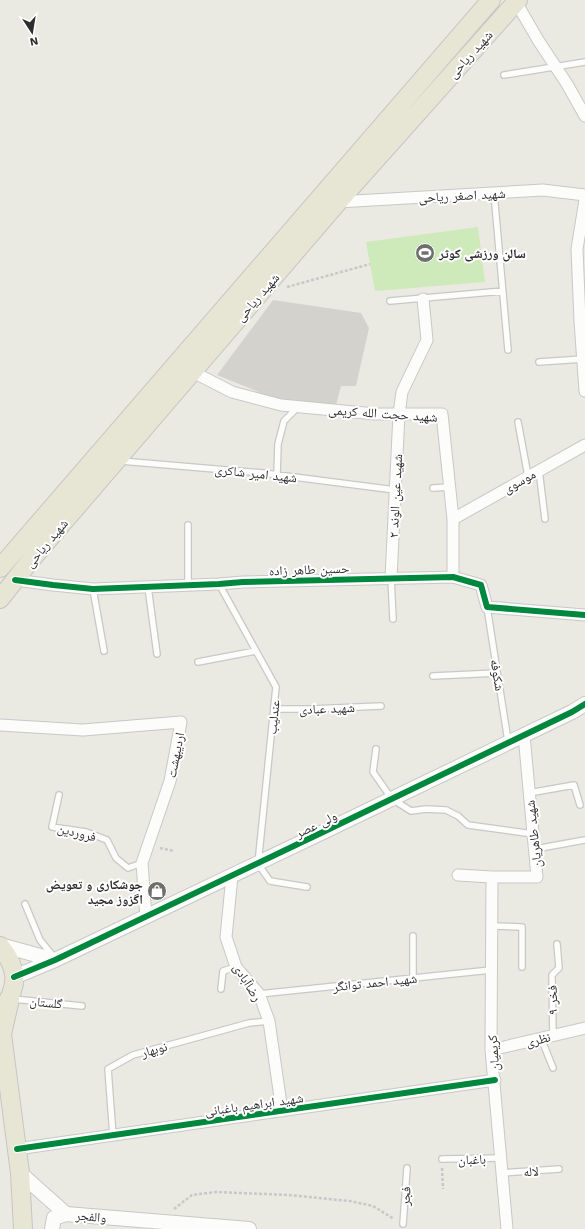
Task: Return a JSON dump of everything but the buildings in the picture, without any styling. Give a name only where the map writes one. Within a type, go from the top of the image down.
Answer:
[{"type":"main road","name":"شهید ریاحی","points":[[0,568],[491,0]]},
{"type":"main road","name":"شهید ریاحی","points":[[0,599],[338,202],[517,1]]},
{"type":"main road","points":[[0,946],[9,956],[14,970],[14,985],[5,1006],[2,1034],[20,1173],[23,1229]]},
{"type":"street","points":[[517,1],[538,40],[556,66],[585,116]]},
{"type":"street","name":"شهید اصغر ریاحی","points":[[338,202],[543,190],[585,194]]},
{"type":"street","points":[[585,200],[577,249],[585,391]]},
{"type":"street","name":"شهید عین الوند ۲","points":[[391,578],[399,414],[402,392],[427,340],[422,299]]},
{"type":"street","name":"شهید حجت الله کریمی","points":[[193,372],[232,392],[281,406],[375,414],[442,414],[453,519],[453,577]]},
{"type":"street","name":"موسوی","points":[[453,519],[585,445]]},
{"type":"street","name":"حسین طاهر زاده","points":[[15,580],[93,588],[453,577],[481,584],[487,607]]},
{"type":"street","points":[[487,607],[585,615]]},
{"type":"street","name":"ولی عصر","points":[[14,977],[56,960],[258,864],[524,736],[585,704]]},
{"type":"street","name":"اردیبهشت","points":[[0,725],[83,730],[181,722],[170,781],[142,862],[146,917]]},
{"type":"street","name":"شهید طاهریان","points":[[458,875],[537,877],[524,736]]},
{"type":"street","name":"رضاآبادی","points":[[232,876],[226,937],[236,967],[259,994],[269,1021],[282,1111]]},
{"type":"street","name":"کریمیان","points":[[492,877],[492,1050],[507,1229]]},
{"type":"street","points":[[0,946],[56,960]]},
{"type":"street","name":"نظری","points":[[492,1050],[585,1028]]},
{"type":"street","name":"شهید ابراهیم باغبانی","points":[[17,1149],[495,1080]]},
{"type":"street","name":"والفجر","points":[[20,1173],[66,1214],[249,1229]]},
{"type":"street","points":[[52,1229],[54,1218],[66,1214]]},
{"type":"lane","points":[[504,75],[585,62]]},
{"type":"lane","points":[[494,193],[508,350]]},
{"type":"lane","points":[[390,301],[503,291]]},
{"type":"lane","points":[[539,362],[583,359]]},
{"type":"lane","points":[[276,475],[278,444],[284,422],[298,407]]},
{"type":"lane","points":[[518,422],[528,476]]},
{"type":"lane","name":"شهید امیر شاکری","points":[[116,461],[276,475],[395,490]]},
{"type":"lane","points":[[539,470],[545,519]]},
{"type":"lane","points":[[432,488],[450,487]]},
{"type":"lane","points":[[188,525],[188,585]]},
{"type":"lane","points":[[391,578],[393,619]]},
{"type":"lane","name":"عندلیب","points":[[219,584],[276,687],[258,864]]},
{"type":"lane","points":[[148,587],[157,654]]},
{"type":"lane","points":[[93,588],[104,651]]},
{"type":"lane","name":"شکوفه","points":[[487,607],[508,743]]},
{"type":"lane","points":[[198,662],[256,651]]},
{"type":"lane","points":[[433,676],[497,673]]},
{"type":"lane","name":"شهید عبادی","points":[[274,708],[311,709],[381,706]]},
{"type":"lane","points":[[376,749],[373,772],[392,799],[411,811],[426,809],[446,810],[458,816],[468,825],[533,834]]},
{"type":"lane","points":[[529,793],[574,785],[580,805]]},
{"type":"lane","name":"فروردین","points":[[59,795],[52,827],[86,832],[107,840],[116,858],[128,868],[142,862]]},
{"type":"lane","points":[[535,849],[585,840]]},
{"type":"lane","points":[[258,864],[270,881],[307,887]]},
{"type":"lane","points":[[25,904],[40,940],[56,960]]},
{"type":"lane","points":[[492,926],[522,927],[522,967]]},
{"type":"lane","points":[[413,936],[413,978]]},
{"type":"lane","name":"فخر ۹","points":[[553,1035],[552,975],[559,968],[557,944]]},
{"type":"lane","points":[[221,989],[223,971],[236,967]]},
{"type":"lane","name":"شهید احمد توانگر","points":[[259,994],[491,970]]},
{"type":"lane","name":"گلستان","points":[[5,1006],[82,1006]]},
{"type":"lane","name":"نوبهار","points":[[113,1136],[108,1069],[133,1055],[249,1023],[269,1021]]},
{"type":"lane","points":[[541,1038],[553,1068]]},
{"type":"lane","name":"باغبان","points":[[442,1159],[501,1158]]},
{"type":"lane","name":"فجر","points":[[403,1224],[407,1168]]},
{"type":"lane","name":"لاله","points":[[502,1173],[559,1169]]},
{"type":"path","points":[[259,294],[370,264]]},
{"type":"path","points":[[442,1159],[443,1189]]},
{"type":"path","points":[[158,1221],[192,1196],[216,1192],[288,1195],[350,1201],[373,1206],[403,1224]]},
{"type":"green space","name":"سالن ورزشی کوثر","points":[[478,227],[485,282],[375,291],[366,242]]},
{"type":"cycle path","points":[[15,580],[93,589],[243,582],[453,577],[481,585],[487,607],[585,615]]},
{"type":"cycle path","points":[[14,977],[55,960],[321,833],[572,712],[585,704]]},
{"type":"cycle path","points":[[17,1149],[495,1080]]},
{"type":"place","name":"سالن ورزشی کوثر","points":[[425,253]]},
{"type":"place","name":"جوشکاری و تعویض اگزوز مجید","points":[[157,891]]}]
